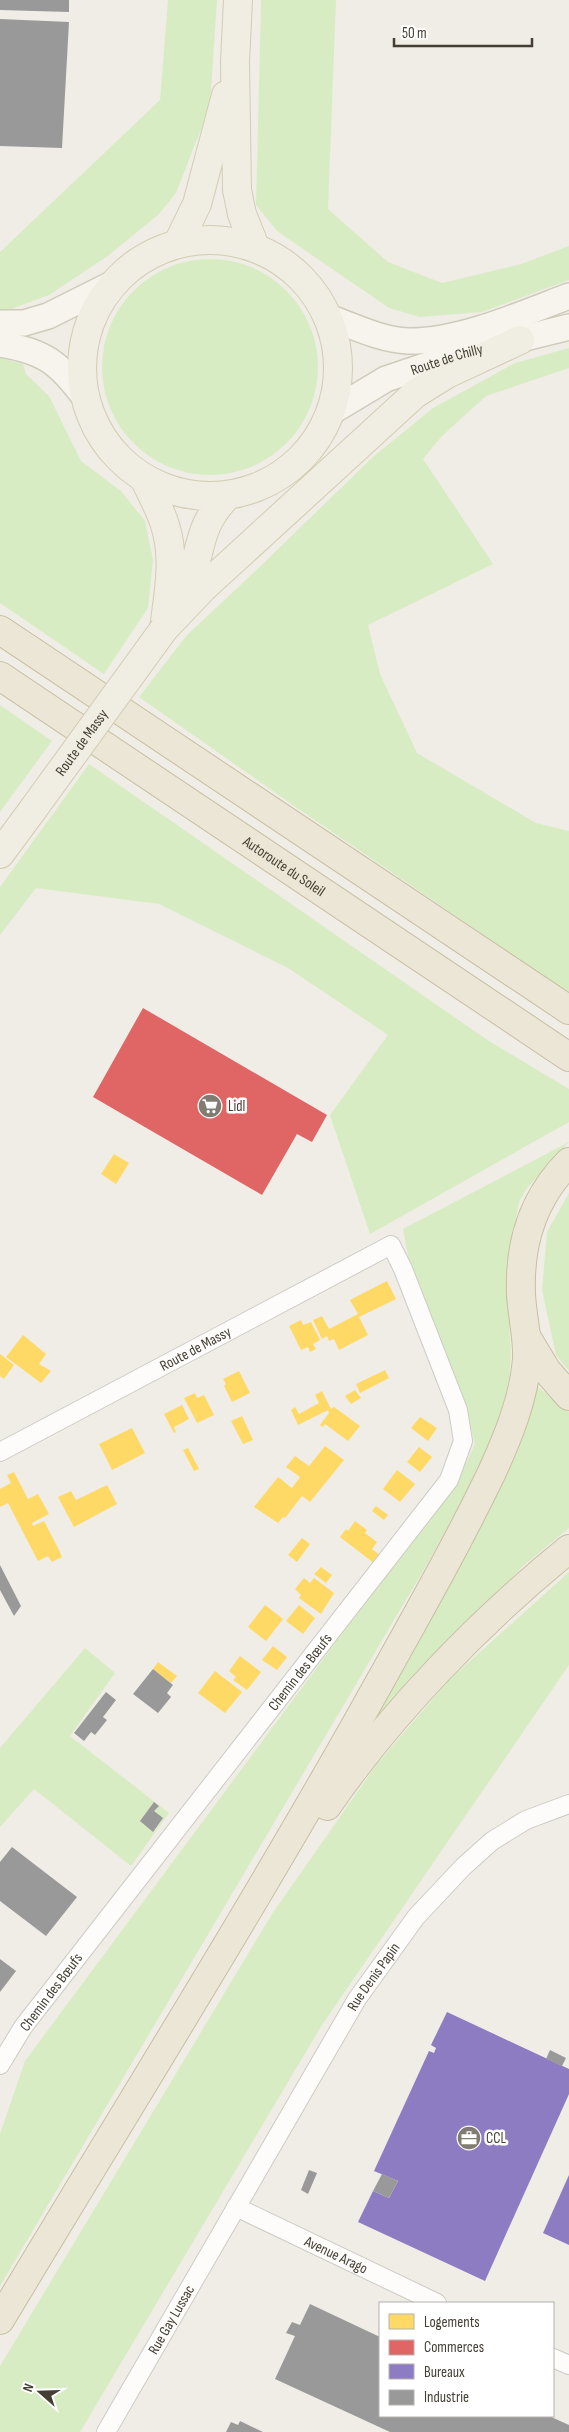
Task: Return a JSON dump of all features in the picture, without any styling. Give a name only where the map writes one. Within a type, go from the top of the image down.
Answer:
[{"type":"highway","points":[[0,630],[569,1010]]},
{"type":"highway","name":"Autoroute du Soleil","points":[[0,676],[569,1057]]},
{"type":"highway","points":[[0,2320],[262,1886],[401,1644],[478,1499],[505,1442],[520,1398],[527,1362],[527,1338],[521,1296],[522,1267],[527,1232],[543,1194],[554,1178],[569,1162]]},
{"type":"highway","points":[[527,1338],[548,1371],[569,1396]]},
{"type":"highway","points":[[0,2338],[229,1959],[342,1784],[441,1669],[507,1603],[569,1549]]},
{"type":"main road","points":[[238,0],[235,62],[237,190],[242,214],[255,247]]},
{"type":"main road","points":[[178,244],[197,204],[235,62]]},
{"type":"main road","points":[[0,323],[24,323],[48,316],[114,283],[143,259],[178,244],[217,239],[255,247],[285,263],[292,269],[310,287],[328,317],[337,348],[338,380],[331,412],[315,442],[291,468],[262,486],[228,495],[185,494],[144,478],[118,457],[98,430],[86,398],[82,368],[86,337],[96,309],[114,283]]},
{"type":"main road","name":"Route de Chilly","points":[[328,317],[377,335],[407,341],[439,339],[520,315],[569,296]]},
{"type":"main road","name":"Route de Chilly","points":[[331,412],[386,379],[460,354],[569,327]]},
{"type":"main road","points":[[164,629],[203,588],[415,394],[447,374],[520,340]]},
{"type":"main road","points":[[0,344],[27,348],[48,359],[65,371],[86,398]]},
{"type":"main road","name":"Route de Massy","points":[[144,478],[165,524],[170,549],[171,574],[164,629]]},
{"type":"main road","name":"Route de Massy","points":[[0,854],[164,629],[191,582],[201,537],[216,508],[228,495]]},
{"type":"street","name":"Route de Massy","points":[[0,1452],[391,1245]]},
{"type":"street","name":"Chemin des Bœufs","points":[[0,2065],[23,2028],[449,1480],[463,1442],[458,1410],[403,1269],[391,1245]]},
{"type":"street","name":"Rue Denis Papin","points":[[236,2207],[357,1999],[416,1917],[463,1866],[492,1841],[526,1820],[569,1804]]},
{"type":"street","name":"Avenue Arago","points":[[236,2207],[435,2302]]},
{"type":"street","name":"Rue Gay Lussac","points":[[106,2432],[236,2207]]},
{"type":"street","points":[[554,2358],[569,2365]]},
{"type":"green space","points":[[168,0],[217,0],[210,106],[176,193],[158,215],[109,255],[49,295],[0,313],[0,252],[160,100]]},
{"type":"green space","points":[[261,0],[336,0],[328,209],[388,262],[442,283],[521,264],[569,246],[569,280],[482,312],[420,317],[389,308],[277,231],[256,205]]},
{"type":"green space","points":[[199,259],[221,259],[251,267],[270,277],[287,290],[300,307],[310,326],[318,356],[318,378],[310,408],[300,427],[287,444],[270,457],[241,471],[221,475],[199,475],[179,471],[159,462],[141,451],[126,436],[106,398],[102,378],[102,356],[106,336],[115,316],[126,298],[141,283],[179,263]]},
{"type":"green space","points":[[569,348],[569,368],[486,396],[442,436],[423,459],[493,564],[368,625],[380,674],[417,753],[536,823],[569,831],[569,993],[300,810],[139,697],[187,635],[374,456],[433,408],[515,363]]},
{"type":"green space","points":[[0,358],[23,364],[26,374],[49,396],[81,461],[121,491],[145,521],[153,560],[148,608],[104,674],[0,603]]},
{"type":"green space","points":[[0,705],[52,741],[0,812]]},
{"type":"green space","points":[[89,764],[486,1039],[569,1089],[569,1122],[370,1234],[330,1115],[388,1035],[288,968],[159,904],[36,888],[0,935],[0,887]]},
{"type":"green space","points":[[569,1142],[527,1188],[519,1202],[506,1274],[511,1354],[508,1393],[489,1452],[429,1561],[0,2286],[0,2134],[25,2061],[462,1472],[475,1444],[461,1390],[409,1261],[403,1229]]},
{"type":"green space","points":[[569,1193],[569,1371],[556,1355],[542,1290],[547,1232]]},
{"type":"green space","points":[[538,1387],[569,1412],[569,1528],[523,1566],[361,1738],[527,1419]]},
{"type":"green space","points":[[569,1572],[569,1665],[322,2025],[80,2432],[0,2432],[0,2366],[272,1914],[377,1764],[449,1680]]},
{"type":"green space","points":[[85,1648],[115,1673],[70,1736],[169,1813],[131,1866],[34,1789],[0,1827],[0,1748]]},
{"type":"building: Logements","points":[[114,1154],[129,1163],[116,1184],[101,1174]]},
{"type":"building: Logements","points":[[387,1281],[396,1299],[359,1317],[368,1335],[339,1350],[334,1339],[329,1341],[327,1336],[322,1339],[313,1320],[322,1316],[329,1329],[358,1314],[350,1300]]},
{"type":"building: Logements","points":[[301,1320],[303,1325],[311,1322],[320,1340],[313,1344],[316,1349],[310,1352],[308,1347],[301,1350],[289,1326]]},
{"type":"building: Logements","points":[[23,1335],[46,1354],[39,1364],[51,1371],[41,1383],[6,1357]]},
{"type":"building: Logements","points":[[0,1354],[14,1365],[4,1379],[0,1376]]},
{"type":"building: Logements","points":[[385,1370],[389,1378],[360,1393],[356,1384]]},
{"type":"building: Logements","points":[[239,1371],[250,1393],[232,1402],[224,1386],[226,1384],[223,1379]]},
{"type":"building: Logements","points":[[355,1390],[361,1398],[351,1404],[345,1396]]},
{"type":"building: Logements","points":[[322,1391],[331,1409],[334,1407],[360,1426],[348,1441],[325,1424],[323,1427],[320,1425],[329,1413],[328,1410],[298,1425],[291,1410],[295,1407],[299,1414],[319,1403],[315,1395]]},
{"type":"building: Logements","points":[[195,1393],[197,1398],[204,1395],[214,1415],[197,1423],[184,1398]]},
{"type":"building: Logements","points":[[182,1405],[189,1419],[174,1427],[176,1432],[174,1433],[164,1414]]},
{"type":"building: Logements","points":[[242,1416],[253,1440],[243,1444],[231,1421]]},
{"type":"building: Logements","points":[[420,1417],[437,1428],[428,1441],[411,1428]]},
{"type":"building: Logements","points":[[132,1428],[145,1453],[112,1470],[99,1444]]},
{"type":"building: Logements","points":[[325,1446],[344,1460],[310,1502],[302,1496],[285,1518],[283,1517],[278,1523],[254,1507],[278,1477],[292,1488],[300,1477],[286,1467],[295,1456],[309,1466]]},
{"type":"building: Logements","points":[[419,1447],[432,1457],[420,1472],[407,1462]]},
{"type":"building: Logements","points":[[188,1448],[199,1469],[194,1471],[183,1450]]},
{"type":"building: Logements","points":[[397,1470],[415,1484],[400,1502],[383,1489]]},
{"type":"building: Logements","points":[[14,1472],[28,1499],[38,1494],[49,1514],[32,1523],[33,1526],[44,1521],[59,1550],[62,1557],[52,1562],[48,1556],[38,1561],[8,1503],[0,1507],[0,1489],[11,1483],[7,1475]]},
{"type":"building: Logements","points":[[107,1485],[117,1504],[74,1527],[58,1497],[71,1491],[76,1500]]},
{"type":"building: Logements","points":[[376,1506],[388,1515],[384,1520],[372,1511]]},
{"type":"building: Logements","points":[[355,1521],[367,1530],[365,1533],[377,1542],[372,1549],[381,1556],[375,1564],[340,1537],[346,1529],[348,1531]]},
{"type":"building: Logements","points":[[302,1538],[310,1544],[297,1562],[288,1555]]},
{"type":"building: Logements","points":[[321,1567],[332,1575],[326,1583],[314,1574]]},
{"type":"building: Logements","points":[[304,1578],[310,1583],[314,1578],[334,1593],[321,1614],[299,1598],[301,1595],[295,1589]]},
{"type":"building: Logements","points":[[265,1605],[283,1619],[266,1641],[248,1627]]},
{"type":"building: Logements","points":[[299,1605],[315,1618],[303,1634],[286,1621]]},
{"type":"building: Logements","points":[[273,1646],[287,1657],[277,1670],[262,1660]]},
{"type":"building: Logements","points":[[240,1656],[261,1672],[247,1690],[233,1680],[236,1677],[229,1671]]},
{"type":"building: Logements","points":[[158,1662],[177,1676],[171,1683],[153,1669]]},
{"type":"building: Logements","points":[[215,1671],[242,1692],[225,1713],[198,1693]]},
{"type":"building: Commerces","name":"Lidl","points":[[143,1008],[327,1115],[312,1142],[297,1134],[262,1195],[93,1097]]},
{"type":"building: Bureaux","name":"CCL","points":[[447,2012],[569,2069],[569,2094],[485,2281],[358,2222],[373,2191],[389,2198],[398,2181],[374,2171],[429,2051],[434,2053],[436,2048],[431,2045]]},
{"type":"building: Bureaux","points":[[569,2175],[569,2245],[543,2233]]},
{"type":"building: Industrie","points":[[0,0],[69,0],[69,12],[0,10]]},
{"type":"building: Industrie","points":[[0,19],[69,22],[62,148],[0,146]]},
{"type":"building: Industrie","points":[[0,1565],[21,1606],[14,1616],[0,1590]]},
{"type":"building: Industrie","points":[[153,1669],[173,1685],[167,1693],[171,1697],[158,1713],[133,1694]]},
{"type":"building: Industrie","points":[[106,1692],[116,1700],[103,1717],[107,1720],[95,1735],[91,1732],[84,1741],[74,1733]]},
{"type":"building: Industrie","points":[[154,1802],[159,1806],[154,1811],[163,1818],[153,1832],[140,1821]]},
{"type":"building: Industrie","points":[[12,1847],[77,1897],[46,1936],[0,1901],[0,1862]]},
{"type":"building: Industrie","points":[[0,1959],[16,1971],[0,1992]]},
{"type":"building: Industrie","points":[[550,2050],[566,2058],[562,2066],[546,2059]]},
{"type":"building: Industrie","points":[[309,2170],[317,2173],[308,2194],[301,2190]]},
{"type":"building: Industrie","points":[[382,2174],[398,2181],[389,2198],[373,2191]]},
{"type":"building: Industrie","points":[[310,2304],[379,2337],[379,2417],[551,2417],[569,2425],[569,2432],[390,2432],[275,2379],[295,2336],[286,2333],[292,2322],[300,2325]]},
{"type":"building: Industrie","points":[[240,2421],[263,2432],[226,2432],[231,2422],[238,2425]]},
{"type":"place","name":"Lidl","points":[[210,1106]]},
{"type":"place","name":"CCL","points":[[469,2138]]}]
